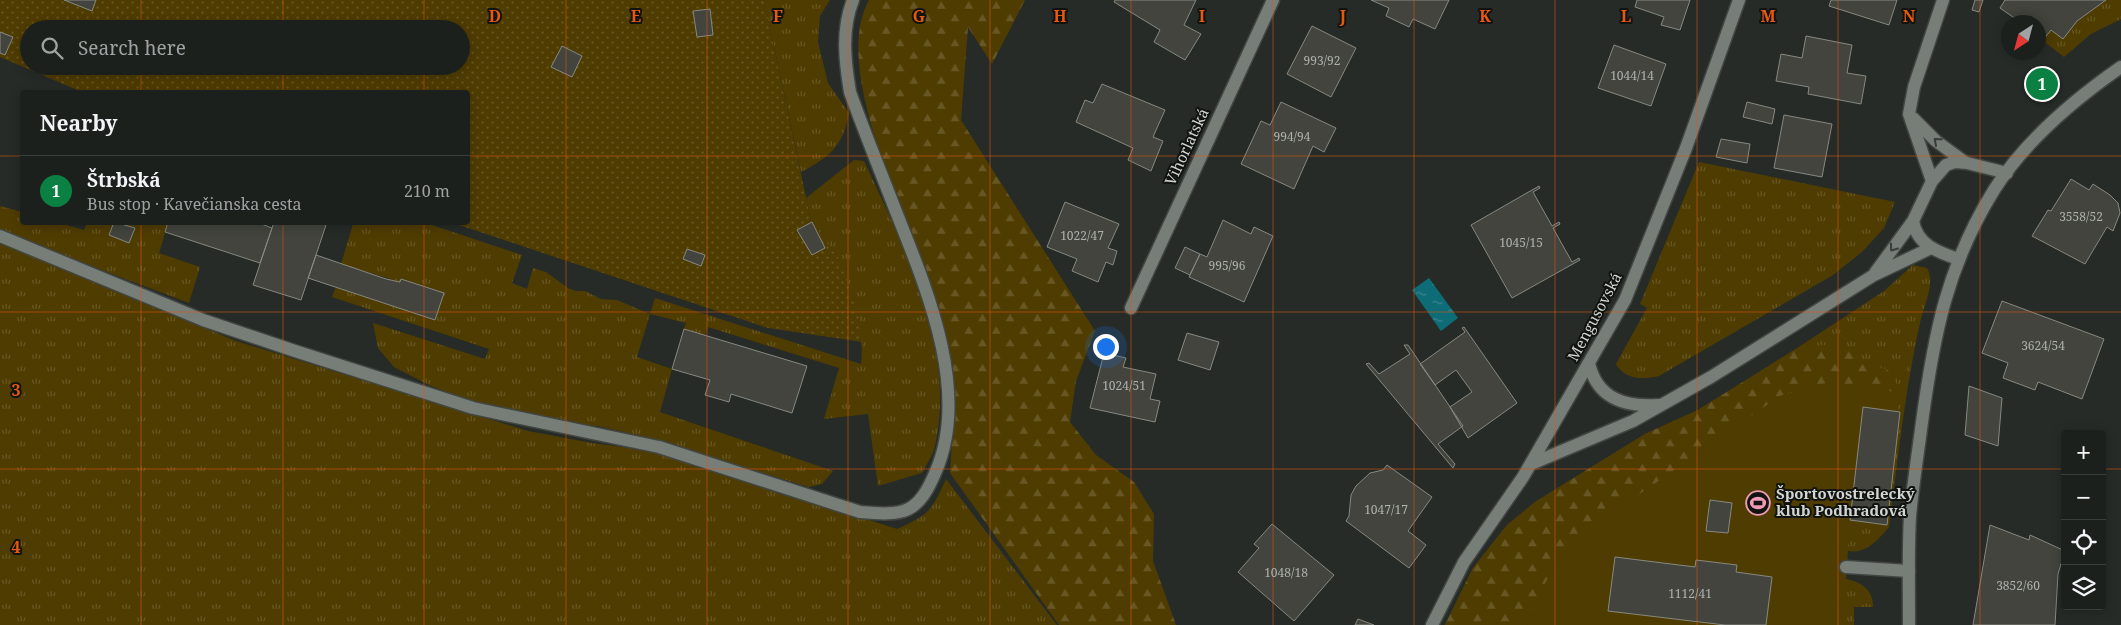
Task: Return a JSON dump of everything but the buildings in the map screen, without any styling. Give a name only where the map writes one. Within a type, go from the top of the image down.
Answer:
[{"type":"street","points":[[0,236],[204,320],[473,408],[659,447],[860,512],[885,514],[913,508],[929,489],[941,460],[948,418],[946,377],[936,319],[850,92],[844,59],[846,30],[853,0]]},
{"type":"street","name":"Vihorlatská","points":[[1131,308],[1273,0]]},
{"type":"street","name":"Mengusovská","points":[[1432,625],[1464,562],[1531,464],[1625,300],[1686,148],[1739,0]]},
{"type":"street","points":[[1932,181],[1910,114],[1917,78],[1943,0]]},
{"type":"street","points":[[1908,625],[1910,516],[1931,352],[1941,311],[1958,259],[1995,189],[2006,173],[2039,136],[2074,104],[2121,67]]},
{"type":"street","points":[[1910,114],[1936,140],[1967,163]]},
{"type":"street","points":[[1874,275],[1913,221],[1932,181],[1946,165],[1955,162],[1967,163],[2006,173]]},
{"type":"street","points":[[1913,221],[1918,236],[1931,248],[1958,259]]},
{"type":"street","points":[[1531,464],[1633,420],[1661,405],[1720,372],[1874,275],[1931,248]]},
{"type":"street","points":[[1589,363],[1592,376],[1608,394],[1623,402],[1638,406],[1661,405]]},
{"type":"street","points":[[1846,567],[1909,572]]},
{"type":"green space","points":[[0,0],[764,0],[811,221],[839,259],[858,313],[863,342],[768,328],[459,225],[470,225],[470,90],[77,90],[42,75],[470,75],[470,20],[20,20],[20,66],[0,57]]},
{"type":"green space","points":[[764,0],[830,0],[820,16],[818,42],[828,83],[849,113],[843,134],[834,149],[820,161],[801,172]]},
{"type":"green space","points":[[869,0],[1025,0],[992,64],[968,27],[961,120],[1095,331],[1076,381],[1070,422],[1096,455],[1134,482],[1154,514],[1153,561],[1176,625],[1059,625],[950,473],[952,392],[945,331],[929,279],[880,154],[867,111],[860,69],[859,31]]},
{"type":"green space","points":[[2106,0],[2121,0],[2121,19],[2091,34],[2064,57],[2046,43],[2046,36],[2051,30],[2077,21]]},
{"type":"green space","points":[[854,160],[864,161],[895,227],[922,299],[939,373],[940,410],[935,446],[922,473],[878,486],[868,414],[824,419],[839,368],[708,327],[705,335],[684,329],[686,323],[650,314],[655,298],[861,364],[862,346],[856,312],[843,279],[819,232],[811,221],[806,198]]},
{"type":"green space","points":[[1699,162],[1895,202],[1884,228],[1862,252],[1833,275],[1659,376],[1635,378],[1624,373],[1616,364],[1647,308],[1640,304]]},
{"type":"green space","points":[[0,206],[20,211],[20,225],[66,225],[84,230],[86,225],[167,225],[159,253],[200,267],[189,303],[46,249],[0,229]]},
{"type":"green space","points":[[353,225],[432,225],[522,255],[512,283],[527,289],[533,268],[546,272],[568,288],[576,291],[585,291],[601,299],[617,300],[650,314],[637,357],[672,369],[660,412],[833,471],[822,484],[809,487],[637,435],[598,426],[576,425],[475,403],[429,385],[394,367],[378,348],[373,323],[485,359],[489,349],[332,297],[336,287],[435,320],[444,293],[401,279],[400,282],[341,264]]},
{"type":"green space","points":[[0,243],[236,341],[528,431],[592,443],[655,451],[897,529],[916,520],[933,505],[946,479],[1057,625],[0,625]]},
{"type":"green space","points":[[1913,265],[1927,268],[1930,288],[1920,323],[1910,374],[1889,527],[1871,545],[1858,551],[1842,550],[1833,546],[1900,412],[1531,613],[1527,625],[1445,625],[1473,568],[1507,525],[1535,502],[1645,434],[1698,410],[1788,354],[1884,291]]},
{"type":"green space","points":[[1824,345],[1857,353],[1870,365],[1886,369],[1894,375],[1899,395],[1886,390],[1813,385],[1780,396],[1620,508],[1598,517],[1585,528],[1564,553],[1546,583],[1527,625],[1445,625],[1473,568],[1507,525],[1535,502],[1645,434],[1698,410],[1797,348]]},
{"type":"green space","name":"Športovostrelecký klub Podhradová","points":[[1826,383],[1887,390],[1899,395],[1897,411],[1900,412],[1887,525],[1850,520],[1843,625],[1527,625],[1538,598],[1555,567],[1564,552],[1585,527],[1598,517],[1620,508],[1780,396]]},
{"type":"green space","points":[[1799,576],[1833,577],[1856,582],[1865,588],[1871,596],[1873,607],[1854,607],[1854,625],[1795,625]]},
{"type":"water","points":[[1429,278],[1458,318],[1441,331],[1412,290]]},
{"type":"place","name":"Štrbská","points":[[2042,84]]},
{"type":"place","name":"Športovostrelecký klub Podhradová","points":[[1758,503]]}]
